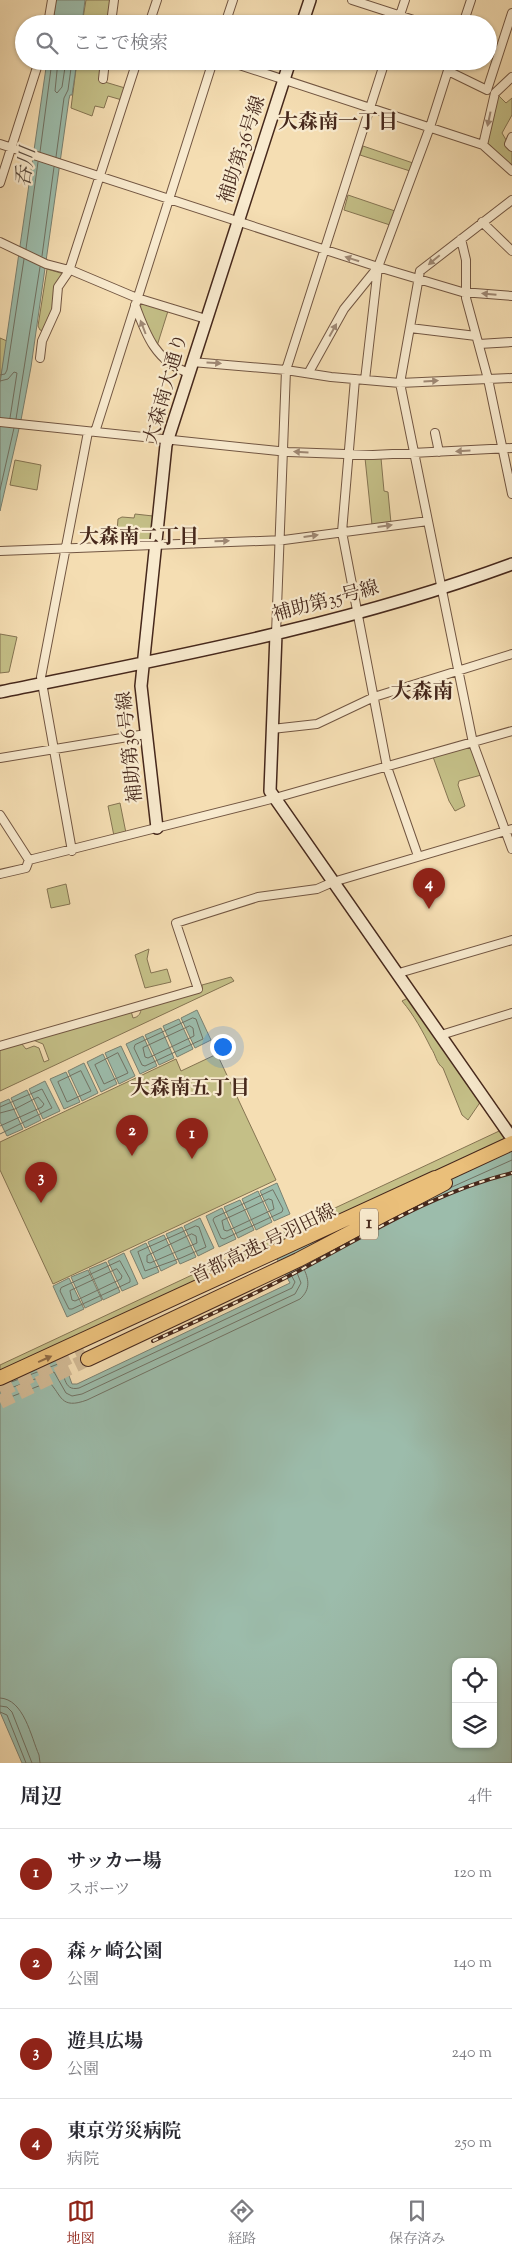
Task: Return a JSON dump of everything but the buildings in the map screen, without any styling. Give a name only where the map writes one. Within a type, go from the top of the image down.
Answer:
[{"type":"highway","name":"首都高速1号羽田線","points":[[224,1292],[511,1138]]},
{"type":"highway","name":"首都高速1号羽田線","points":[[86,1355],[331,1244],[438,1187],[512,1152]]},
{"type":"highway","points":[[0,1378],[435,1178]]},
{"type":"street","points":[[50,15],[52,0]]},
{"type":"street","points":[[112,15],[114,0]]},
{"type":"street","points":[[152,15],[157,0]]},
{"type":"street","points":[[228,15],[233,0]]},
{"type":"street","points":[[305,15],[310,0]]},
{"type":"street","points":[[352,0],[400,15],[405,0]]},
{"type":"street","points":[[466,15],[471,0]]},
{"type":"street","points":[[497,69],[512,13]]},
{"type":"street","points":[[0,183],[36,70]]},
{"type":"street","points":[[103,79],[104,70]]},
{"type":"street","points":[[40,358],[42,341],[56,310],[58,286],[69,271],[134,70]]},
{"type":"street","points":[[72,851],[42,684],[42,671],[65,548],[91,432],[136,302],[210,70]]},
{"type":"street","points":[[254,70],[484,145],[512,171]]},
{"type":"street","name":"補助第36号線","points":[[238,221],[287,70]]},
{"type":"street","points":[[382,70],[286,370],[270,791],[399,973],[511,1138]]},
{"type":"street","points":[[484,145],[491,92],[497,70]]},
{"type":"street","points":[[365,380],[378,267],[430,127],[448,71],[491,92]]},
{"type":"street","points":[[491,92],[512,77]]},
{"type":"street","points":[[512,137],[509,144],[512,148]]},
{"type":"street","points":[[0,144],[378,267],[463,292],[512,296]]},
{"type":"street","points":[[512,200],[420,271],[400,383],[473,743],[509,830],[512,849]]},
{"type":"street","name":"大森南大通り","points":[[144,662],[167,439],[238,221]]},
{"type":"street","points":[[482,222],[512,251]]},
{"type":"street","points":[[460,239],[466,260],[463,292],[488,379],[512,494]]},
{"type":"street","points":[[0,242],[46,264],[69,271],[136,302],[206,319]]},
{"type":"street","points":[[309,372],[344,309],[378,267]]},
{"type":"street","points":[[136,302],[147,337],[156,352],[174,368],[286,370],[309,372],[331,378],[400,383],[512,378]]},
{"type":"street","points":[[410,328],[478,340],[512,342]]},
{"type":"street","points":[[355,379],[347,454],[342,532],[387,767],[418,856]]},
{"type":"street","points":[[0,422],[282,451],[347,454],[414,454],[512,448]]},
{"type":"street","points":[[436,433],[438,452]]},
{"type":"street","points":[[0,551],[279,540],[428,520]]},
{"type":"street","name":"補助第35号線","points":[[0,692],[276,634],[443,589],[512,564]]},
{"type":"street","points":[[272,729],[317,724],[374,697],[512,654]]},
{"type":"street","name":"補助第36号線","points":[[144,662],[141,686],[157,828]]},
{"type":"street","points":[[29,860],[72,851],[275,798],[512,731]]},
{"type":"street","points":[[0,758],[146,734]]},
{"type":"street","points":[[0,815],[29,860]]},
{"type":"street","points":[[0,1046],[198,990],[176,923],[258,897],[317,889],[333,882],[509,830]]},
{"type":"street","points":[[0,874],[26,868],[29,860]]},
{"type":"street","points":[[399,973],[512,940]]},
{"type":"street","points":[[440,1034],[512,1013]]},
{"type":"shaded area","points":[[86,0],[111,0],[109,15],[84,15]]},
{"type":"shaded area","points":[[76,70],[104,70],[105,82],[125,88],[122,100],[108,96],[104,108],[95,106],[92,116],[71,108]]},
{"type":"shaded area","points":[[496,93],[506,103],[512,98],[512,115],[502,133],[512,150],[512,167],[486,141]]},
{"type":"shaded area","points":[[363,146],[413,163],[410,171],[360,155]]},
{"type":"shaded area","points":[[348,195],[395,211],[390,225],[344,210]]},
{"type":"shaded area","points":[[47,269],[64,274],[53,310],[44,331],[40,330],[38,326]]},
{"type":"shaded area","points":[[141,303],[168,311],[157,346],[143,320]]},
{"type":"shaded area","points":[[0,338],[7,341],[0,383]]},
{"type":"shaded area","points":[[365,458],[381,458],[384,491],[388,492],[391,523],[372,525]]},
{"type":"shaded area","points":[[15,460],[41,465],[37,490],[10,485]]},
{"type":"shaded area","points":[[135,514],[153,516],[151,541],[116,543],[118,519],[122,517],[134,518]]},
{"type":"shaded area","points":[[0,634],[17,637],[9,672],[0,673]]},
{"type":"shaded area","points":[[473,743],[485,774],[459,781],[458,785],[465,806],[455,811],[449,801],[432,754]]},
{"type":"shaded area","points":[[120,803],[126,833],[114,836],[108,806]]},
{"type":"shaded area","points":[[66,884],[70,904],[51,908],[47,889]]},
{"type":"shaded area","points":[[149,949],[147,959],[151,973],[167,969],[171,982],[145,988],[135,955]]},
{"type":"shaded area","points":[[231,977],[234,981],[0,1091],[0,1049],[21,1043],[26,1049],[34,1046],[39,1048],[44,1062],[49,1060],[43,1044],[33,1040],[131,1011],[133,1018],[141,1012],[141,1008],[202,989],[202,985]]},
{"type":"shaded area","points":[[408,998],[481,1101],[468,1120],[462,1115],[443,1068],[437,1061],[418,1024],[402,1001]]},
{"type":"shaded area","points":[[217,1054],[276,1180],[53,1284],[0,1170],[0,1142],[176,1059],[181,1071]]},
{"type":"shaded area","points":[[512,1125],[512,1138],[0,1373],[0,1365]]},
{"type":"water","points":[[56,0],[85,0],[83,15],[54,15]]},
{"type":"water","points":[[46,70],[76,70],[72,95],[70,95],[69,99],[31,367],[0,511],[0,383]]},
{"type":"water","points":[[197,1010],[211,1040],[195,1048],[181,1018]]},
{"type":"water","points":[[179,1019],[193,1049],[177,1057],[163,1026]]},
{"type":"water","points":[[161,1028],[174,1058],[159,1065],[145,1035]]},
{"type":"water","points":[[143,1036],[157,1066],[140,1074],[126,1044]]},
{"type":"water","points":[[121,1046],[135,1076],[119,1084],[105,1053]]},
{"type":"water","points":[[103,1054],[117,1084],[101,1092],[87,1062]]},
{"type":"water","points":[[84,1063],[98,1093],[82,1101],[68,1071]]},
{"type":"water","points":[[66,1072],[80,1102],[64,1109],[50,1079]]},
{"type":"water","points":[[45,1081],[60,1111],[43,1119],[29,1089]]},
{"type":"water","points":[[27,1090],[41,1120],[25,1128],[11,1098]]},
{"type":"water","points":[[9,1099],[23,1129],[7,1136],[0,1122],[0,1103]]},
{"type":"water","points":[[512,1138],[512,1763],[22,1763],[0,1712],[0,1381],[62,1356],[72,1384],[77,1384],[290,1283],[271,1248]]},
{"type":"water","points":[[277,1183],[290,1214],[274,1221],[260,1191]]},
{"type":"water","points":[[258,1191],[272,1222],[256,1230],[242,1199]]},
{"type":"water","points":[[240,1200],[254,1230],[238,1238],[224,1207]]},
{"type":"water","points":[[222,1208],[236,1239],[219,1247],[206,1216]]},
{"type":"water","points":[[200,1218],[214,1248],[198,1256],[184,1226]]},
{"type":"water","points":[[182,1227],[196,1257],[180,1264],[166,1234]]},
{"type":"water","points":[[164,1235],[177,1263],[161,1271],[148,1242]]},
{"type":"water","points":[[146,1243],[159,1272],[143,1279],[130,1251]]},
{"type":"water","points":[[124,1253],[138,1284],[122,1291],[108,1261]]},
{"type":"water","points":[[106,1262],[120,1292],[103,1300],[89,1269]]},
{"type":"water","points":[[88,1270],[102,1300],[85,1308],[71,1277]]},
{"type":"water","points":[[69,1278],[84,1309],[67,1317],[53,1286]]},
{"type":"tunnel","points":[[0,1391],[84,1350]]},
{"type":"tunnel","points":[[0,1402],[88,1359]]},
{"type":"railway","points":[[153,1341],[267,1287],[431,1201],[458,1190],[512,1173]]},
{"type":"place","name":"東京労災病院","points":[[429,909]]},
{"type":"place","name":"森ヶ崎公園","points":[[132,1156]]},
{"type":"place","name":"サッカー場","points":[[192,1159]]},
{"type":"place","name":"遊具広場","points":[[41,1203]]},
{"type":"district","name":"大森南一丁目","points":[[338,123]]},
{"type":"district","name":"大森南二丁目","points":[[139,538]]},
{"type":"district","name":"大森南","points":[[422,693]]},
{"type":"district","name":"大森南五丁目","points":[[190,1089]]},
{"type":"water label","name":"呑川","points":[[27,167]]}]
